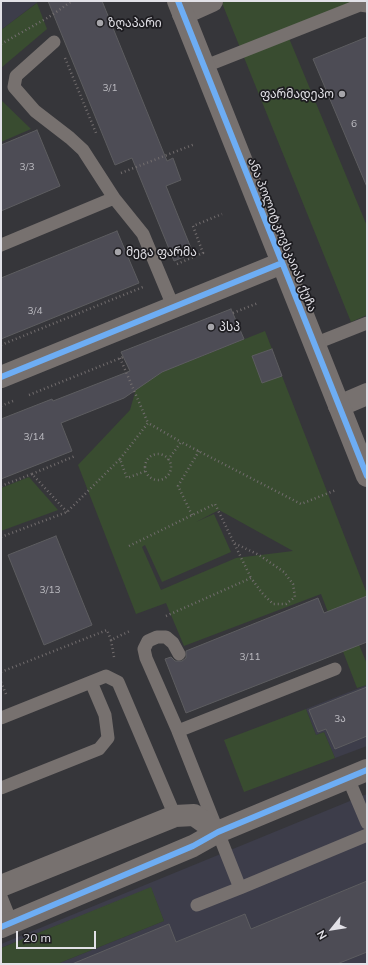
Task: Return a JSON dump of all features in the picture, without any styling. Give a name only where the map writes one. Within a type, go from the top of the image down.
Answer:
[{"type":"street","points":[[180,8],[212,1]]},
{"type":"street","name":"ანა პოლიტკოვსკაიას ქუჩა","points":[[180,8],[365,468]]},
{"type":"street","points":[[1,377],[282,263]]},
{"type":"street","points":[[339,406],[367,394]]},
{"type":"street","points":[[6,924],[193,846],[218,832],[358,774]]},
{"type":"street","points":[[1,886],[175,816],[194,815],[218,832]]},
{"type":"lane","points":[[203,66],[360,5],[367,6]]},
{"type":"lane","points":[[54,42],[16,76],[14,87],[35,111],[83,150],[114,198],[143,234],[173,306]]},
{"type":"lane","points":[[1,245],[114,198]]},
{"type":"lane","points":[[314,344],[367,323]]},
{"type":"lane","points":[[179,654],[173,643],[166,637],[157,637],[148,641],[144,649],[146,658],[178,731],[240,888]]},
{"type":"lane","points":[[178,731],[335,669]]},
{"type":"lane","points":[[1,718],[106,676],[118,682],[175,816]]},
{"type":"lane","points":[[1,788],[99,749],[108,738],[104,716],[90,682]]},
{"type":"lane","points":[[358,774],[367,823]]},
{"type":"lane","points":[[197,904],[367,836]]},
{"type":"lane","points":[[1,897],[6,924]]},
{"type":"path","points":[[1,44],[49,17],[72,1]]},
{"type":"path","points":[[49,17],[51,23]]},
{"type":"path","points":[[64,55],[99,140]]},
{"type":"path","points":[[115,175],[195,144]]},
{"type":"path","points":[[1,345],[172,276],[169,267],[203,253],[193,226],[222,214]]},
{"type":"path","points":[[233,313],[258,303]]},
{"type":"path","points":[[23,397],[123,357]]},
{"type":"path","points":[[120,358],[148,423],[181,442],[301,504],[336,490]]},
{"type":"path","points":[[1,406],[16,400]]},
{"type":"path","points":[[1,537],[67,512],[120,459],[148,423]]},
{"type":"path","points":[[168,460],[181,442]]},
{"type":"path","points":[[192,515],[178,486],[199,451]]},
{"type":"path","points":[[154,454],[162,454],[168,460],[170,469],[163,478],[158,479],[150,477],[146,471],[144,467],[145,463],[150,456],[154,454]]},
{"type":"path","points":[[1,486],[75,456]]},
{"type":"path","points":[[120,459],[127,478],[146,471]]},
{"type":"path","points":[[32,474],[67,512]]},
{"type":"path","points":[[129,546],[215,504],[251,578],[262,593],[273,604],[286,604],[295,597],[293,584],[284,572],[259,555],[234,543]]},
{"type":"path","points":[[159,619],[251,578]]},
{"type":"path","points":[[1,672],[107,630],[111,640],[118,682]]},
{"type":"path","points":[[111,640],[130,631]]},
{"type":"shaded area","points":[[1,1],[39,1],[1,30]]},
{"type":"shaded area","points":[[367,685],[367,746],[335,758],[324,732],[316,735],[306,709]]},
{"type":"shaded area","points":[[367,794],[367,964],[57,964],[164,921],[151,888],[1,948],[1,944]]},
{"type":"green space","points":[[226,1],[360,1],[286,31],[367,226],[367,315],[351,322],[222,3]]},
{"type":"green space","points":[[37,3],[47,29],[1,68],[1,30]]},
{"type":"green space","points":[[1,100],[31,129],[1,142]]},
{"type":"green space","points":[[265,331],[272,349],[252,356],[282,376],[367,594],[367,596],[343,606],[367,664],[367,685],[357,688],[321,594],[184,646],[166,603],[136,614],[78,465],[130,410],[136,389],[162,372]],"holes":[[[219,510],[293,551],[236,558],[161,590],[142,547],[145,545],[162,582],[231,552],[214,514],[196,522]]]},
{"type":"green space","points":[[29,477],[58,510],[1,531],[1,488]]},
{"type":"green space","points":[[306,709],[316,735],[324,732],[335,758],[244,792],[224,740]]},
{"type":"green space","points":[[151,887],[164,921],[57,964],[1,964],[1,948]]},
{"type":"building","points":[[48,1],[102,1],[167,161],[173,158],[181,180],[166,186],[193,253],[174,261],[132,158],[115,165]]},
{"type":"building","points":[[367,37],[367,187],[313,59]]},
{"type":"building","points":[[37,130],[60,186],[1,211],[1,145]]},
{"type":"building","points":[[117,231],[139,283],[1,339],[1,278]]},
{"type":"building","points":[[231,309],[244,339],[162,372],[124,398],[61,423],[72,451],[1,479],[1,419],[52,399],[53,401],[130,371],[121,352]]},
{"type":"building","points":[[272,349],[282,376],[262,383],[252,356]]},
{"type":"building","points":[[56,536],[92,625],[44,645],[8,555]]},
{"type":"building","points":[[367,596],[367,642],[186,713],[165,659],[171,657],[175,661],[182,661],[186,658],[186,651],[318,598],[324,613]]},
{"type":"building","points":[[367,687],[367,736],[335,749],[326,729],[318,732],[309,710]]},
{"type":"building","points":[[367,881],[367,952],[337,964],[72,964],[169,924],[176,942],[245,914],[251,929]]},
{"type":"cycle path","points":[[178,1],[367,476]]},
{"type":"cycle path","points":[[1,377],[282,263]]},
{"type":"cycle path","points":[[1,927],[193,846],[218,832],[367,770]]},
{"type":"place","name":"ზღაპარი","points":[[100,23]]},
{"type":"place","name":"ფარმადეპო","points":[[342,94]]},
{"type":"place","name":"მეგა ფარმა","points":[[118,252]]},
{"type":"place","name":"პსპ","points":[[211,327]]}]
